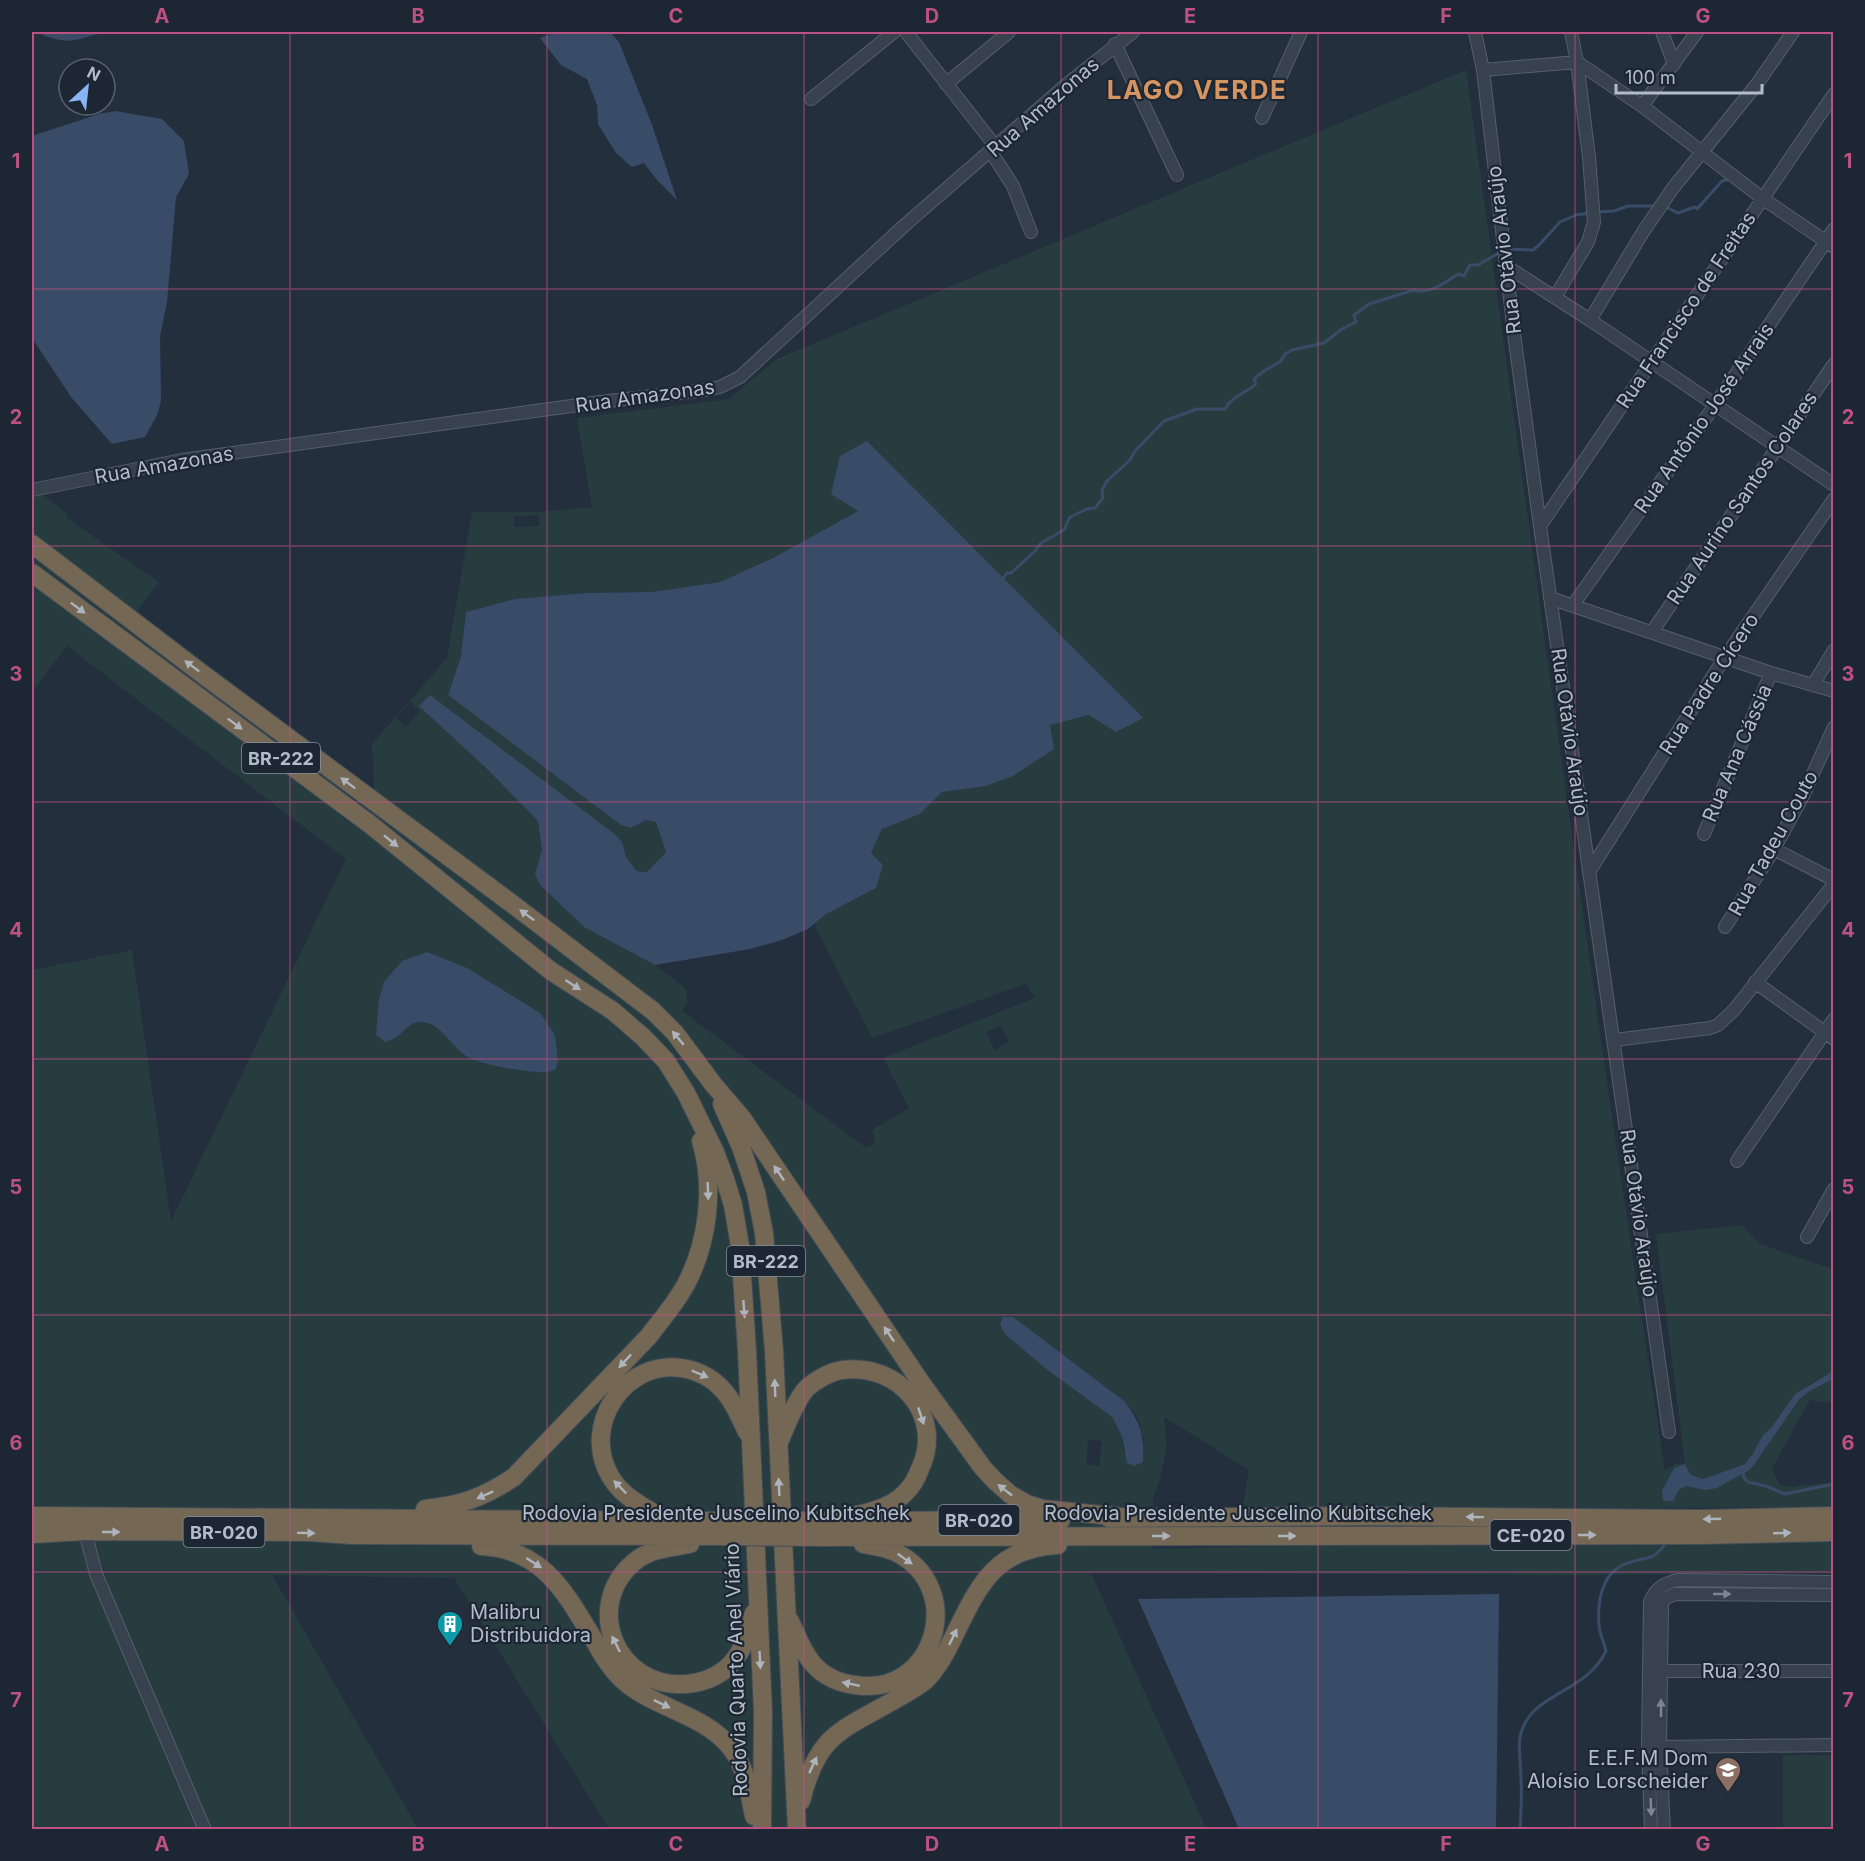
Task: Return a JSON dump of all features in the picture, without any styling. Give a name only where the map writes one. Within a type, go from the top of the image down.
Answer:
[{"type":"highway","name":"BR-222","points":[[32,544],[653,1011],[675,1033],[713,1084],[741,1147],[756,1192],[764,1233],[774,1351],[785,1608]]},
{"type":"highway","name":"BR-222","points":[[32,573],[371,825],[551,971],[613,1011],[666,1061],[686,1093],[715,1152],[735,1215],[740,1246],[750,1437]]},
{"type":"highway","points":[[643,1037],[713,1084],[742,1118],[922,1384],[994,1481],[1011,1495],[1027,1504],[1043,1509],[1121,1517]]},
{"type":"highway","points":[[355,1518],[370,1509],[420,1509],[451,1506],[470,1502],[494,1491],[514,1478],[539,1453],[662,1320],[683,1289],[693,1268],[703,1238],[708,1201],[704,1153],[686,1093]]},
{"type":"highway","points":[[668,1521],[623,1492],[611,1478],[605,1463],[601,1444],[603,1423],[614,1397],[625,1384],[641,1374],[660,1368],[678,1367],[694,1371],[709,1378],[722,1388],[736,1408],[750,1437]]},
{"type":"highway","points":[[777,1446],[795,1407],[807,1389],[819,1379],[837,1371],[853,1369],[886,1376],[902,1386],[912,1396],[923,1417],[927,1445],[925,1459],[917,1477],[908,1491],[896,1501],[828,1529]]},
{"type":"highway","name":"Rodovia Quarto Anel Viário","points":[[750,1437],[763,1712],[762,1830]]},
{"type":"highway","name":"Rodovia Presidente Juscelino Kubitschek","points":[[32,1516],[668,1521],[716,1531]]},
{"type":"highway","name":"Rodovia Presidente Juscelino Kubitschek","points":[[32,1534],[310,1532],[417,1536],[828,1529],[1121,1517],[1362,1516],[1700,1519],[1833,1516]]},
{"type":"highway","points":[[785,1608],[807,1656],[826,1676],[845,1684],[880,1686],[911,1671],[921,1660],[933,1637],[936,1611],[932,1589],[921,1572],[895,1552],[828,1529]]},
{"type":"highway","name":"Rodovia Presidente Juscelino Kubitschek","points":[[828,1529],[1103,1536],[1702,1535],[1833,1532]]},
{"type":"highway","points":[[716,1531],[701,1542],[654,1551],[639,1558],[627,1570],[617,1583],[609,1614],[612,1637],[618,1650],[643,1676],[654,1681],[677,1684],[702,1682],[723,1671],[735,1659],[749,1630],[758,1602]]},
{"type":"highway","points":[[417,1536],[442,1543],[507,1549],[534,1562],[552,1577],[569,1598],[603,1656],[627,1684],[706,1726],[731,1748],[742,1765],[757,1830]]},
{"type":"highway","points":[[796,1825],[811,1767],[828,1741],[841,1730],[915,1688],[934,1671],[944,1656],[975,1593],[992,1571],[1018,1553],[1050,1545],[1087,1542],[1103,1536]]},
{"type":"highway","points":[[785,1608],[796,1825]]},
{"type":"street","points":[[810,99],[894,32]]},
{"type":"street","points":[[906,32],[993,150],[1012,186],[1031,232]]},
{"type":"street","points":[[946,84],[1009,32]]},
{"type":"street","name":"Rua Amazonas","points":[[32,490],[182,460],[720,387],[740,378],[906,224],[1132,32]]},
{"type":"street","points":[[1262,118],[1301,32]]},
{"type":"street","name":"Rua Otávio Araújo","points":[[1475,32],[1483,70],[1540,526],[1669,1432]]},
{"type":"street","points":[[1555,297],[1587,242],[1594,222],[1589,157],[1571,32]]},
{"type":"street","points":[[1662,32],[1674,64]]},
{"type":"street","points":[[1642,106],[1697,32]]},
{"type":"street","points":[[1590,320],[1643,232],[1673,188],[1703,153],[1793,32]]},
{"type":"street","points":[[1115,45],[1177,176]]},
{"type":"street","points":[[1483,70],[1577,62],[1642,106],[1762,198],[1829,245]]},
{"type":"street","name":"Rua Francisco de Freitas","points":[[1540,526],[1833,94]]},
{"type":"street","name":"Rua Antônio José Arrais","points":[[1573,605],[1829,245],[1833,229]]},
{"type":"street","points":[[1506,266],[1590,320],[1833,485]]},
{"type":"street","name":"Rua Aurino Santos Colares","points":[[1652,632],[1833,364]]},
{"type":"street","name":"Rua Padre Cícero","points":[[1589,872],[1725,657],[1833,499]]},
{"type":"street","points":[[1550,598],[1833,691]]},
{"type":"street","points":[[1813,685],[1833,650]]},
{"type":"street","name":"Rua Ana Cássia","points":[[1704,834],[1771,672]]},
{"type":"street","name":"Rua Tadeu Couto","points":[[1725,927],[1774,849],[1803,796],[1833,727]]},
{"type":"street","points":[[1774,849],[1833,880]]},
{"type":"street","points":[[1615,1040],[1699,1030],[1718,1025],[1734,1010],[1833,884]]},
{"type":"street","points":[[1755,982],[1829,1036]]},
{"type":"street","points":[[1737,1161],[1829,1036],[1833,1019]]},
{"type":"street","points":[[1807,1237],[1833,1189]]},
{"type":"street","points":[[85,1532],[96,1574],[205,1830]]},
{"type":"street","points":[[1652,1830],[1654,1671],[1662,1605],[1661,1593],[1670,1582],[1678,1580],[1833,1582]]},
{"type":"street","points":[[1664,1830],[1650,1602],[1653,1594],[1833,1595]]},
{"type":"street","name":"Rua 230","points":[[1654,1671],[1833,1671]]},
{"type":"street","points":[[1660,1747],[1833,1745]]},
{"type":"green space","points":[[1466,70],[1588,946],[1665,1471],[1677,1463],[1685,1464],[1656,1234],[1742,1225],[1760,1244],[1833,1269],[1833,1371],[1808,1385],[1782,1412],[1763,1435],[1745,1464],[1703,1479],[1691,1475],[1688,1469],[1665,1484],[1673,1501],[1679,1490],[1686,1486],[1705,1490],[1751,1469],[1799,1400],[1808,1392],[1833,1379],[1833,1403],[1810,1400],[1772,1468],[1779,1484],[1790,1487],[1833,1482],[1833,1507],[1326,1509],[1243,1506],[1249,1470],[1164,1417],[1167,1445],[1153,1499],[1152,1549],[1261,1546],[1269,1543],[1833,1542],[1833,1573],[1573,1575],[1091,1573],[1207,1830],[609,1829],[454,1578],[272,1575],[418,1829],[32,1829],[32,970],[132,950],[171,1221],[346,859],[67,646],[32,692],[32,486],[67,514],[68,519],[159,582],[137,611],[374,790],[372,744],[447,658],[472,512],[540,512],[592,507],[577,418],[729,399],[777,359]],"holes":[[[859,510],[1089,715],[1049,725],[986,786],[942,792],[920,814],[882,829],[853,881],[834,905],[814,924],[872,1038],[1026,984],[1035,998],[883,1058],[909,1108],[872,1130],[875,1139],[872,1146],[865,1147],[682,1011],[688,1001],[685,988],[655,965],[584,927],[540,885],[535,874],[542,850],[538,821],[487,769],[419,706],[622,842],[626,857],[637,871],[647,872],[666,852],[656,822],[647,820],[631,828],[448,695],[461,656],[466,612],[515,599],[587,593],[652,592],[720,582],[773,558]],[[539,515],[539,526],[514,527],[514,516]],[[410,702],[420,711],[406,727],[396,718]],[[467,968],[558,1061],[556,1069],[547,1072],[464,1056],[439,1029],[422,1022],[413,1023]],[[1000,1025],[1009,1042],[995,1050],[986,1033]],[[1002,1317],[1013,1318],[1124,1401],[1138,1419],[1144,1441],[1124,1454],[1122,1436],[1112,1417],[1046,1369],[1005,1334],[1000,1325]],[[1088,1440],[1102,1441],[1099,1466],[1086,1464]]]},
{"type":"green space","points":[[1783,1755],[1833,1755],[1833,1829],[1783,1829]]},
{"type":"water","points":[[35,32],[103,32],[69,41]]},
{"type":"water","points":[[557,32],[610,32],[619,42],[652,125],[677,200],[644,163],[632,167],[616,153],[598,124],[597,105],[587,79],[561,65],[540,38]]},
{"type":"water","points":[[117,111],[162,119],[184,141],[189,174],[176,197],[167,302],[160,336],[161,400],[158,413],[145,437],[112,444],[71,397],[32,338],[32,136],[90,117],[117,117]]},
{"type":"water","points":[[867,441],[1143,718],[1116,732],[1089,715],[1050,725],[1054,749],[1013,776],[986,786],[942,792],[920,814],[882,829],[871,853],[883,865],[876,888],[826,914],[808,929],[782,940],[750,949],[655,965],[584,927],[540,885],[535,874],[542,850],[538,821],[487,769],[419,706],[430,695],[616,835],[622,842],[626,857],[637,871],[647,872],[666,852],[656,822],[646,820],[631,828],[621,825],[448,695],[461,656],[466,612],[515,599],[587,593],[652,592],[720,582],[773,558],[858,511],[831,494],[840,456]]},
{"type":"water","points":[[427,952],[467,968],[540,1013],[555,1035],[558,1061],[556,1069],[540,1072],[504,1068],[469,1058],[439,1029],[427,1023],[415,1023],[396,1038],[385,1042],[376,1035],[379,999],[384,982],[402,961]]},
{"type":"water","points":[[1002,1317],[1013,1317],[1124,1401],[1140,1429],[1143,1462],[1134,1466],[1127,1463],[1122,1436],[1112,1417],[1046,1369],[1005,1334],[1000,1325]]},
{"type":"water","points":[[1833,1371],[1833,1379],[1808,1392],[1799,1400],[1751,1469],[1717,1488],[1705,1490],[1686,1486],[1679,1490],[1673,1501],[1663,1501],[1662,1491],[1674,1468],[1685,1464],[1691,1475],[1703,1479],[1745,1464],[1763,1435],[1771,1428],[1795,1394]]},
{"type":"water","points":[[1499,1594],[1496,1830],[1239,1829],[1138,1599]]},
{"type":"waterway","points":[[1664,206],[1678,213],[1695,207],[1697,209],[1722,181],[1730,179]]},
{"type":"waterway","points":[[1596,212],[1614,211],[1628,206],[1657,206]]},
{"type":"waterway","points":[[1508,249],[1533,250],[1560,222],[1576,215],[1590,213]]},
{"type":"waterway","points":[[1002,580],[1041,543],[1064,530],[1070,517],[1095,508],[1103,498],[1102,490],[1107,481],[1130,460],[1135,451],[1164,421],[1197,409],[1225,409],[1235,398],[1256,384],[1254,379],[1281,361],[1285,354],[1292,350],[1324,343],[1342,329],[1356,322],[1354,315],[1369,304],[1414,290],[1426,291],[1458,274],[1464,276],[1470,265],[1478,265],[1502,251]]},
{"type":"waterway","points":[[1743,1470],[1744,1478],[1748,1482],[1785,1494],[1834,1484]]},
{"type":"waterway","points":[[1520,1830],[1519,1742],[1525,1722],[1534,1711],[1585,1677],[1606,1651],[1599,1628],[1599,1606],[1603,1588],[1612,1573],[1628,1563],[1653,1556],[1667,1542]]},
{"type":"place","name":"Malibru Distribuidora","points":[[450,1647]]},
{"type":"place","name":"E.E.F.M Dom Aloísio Lorscheider","points":[[1728,1793]]},
{"type":"district","name":"LAGO VERDE","points":[[1197,89]]}]
